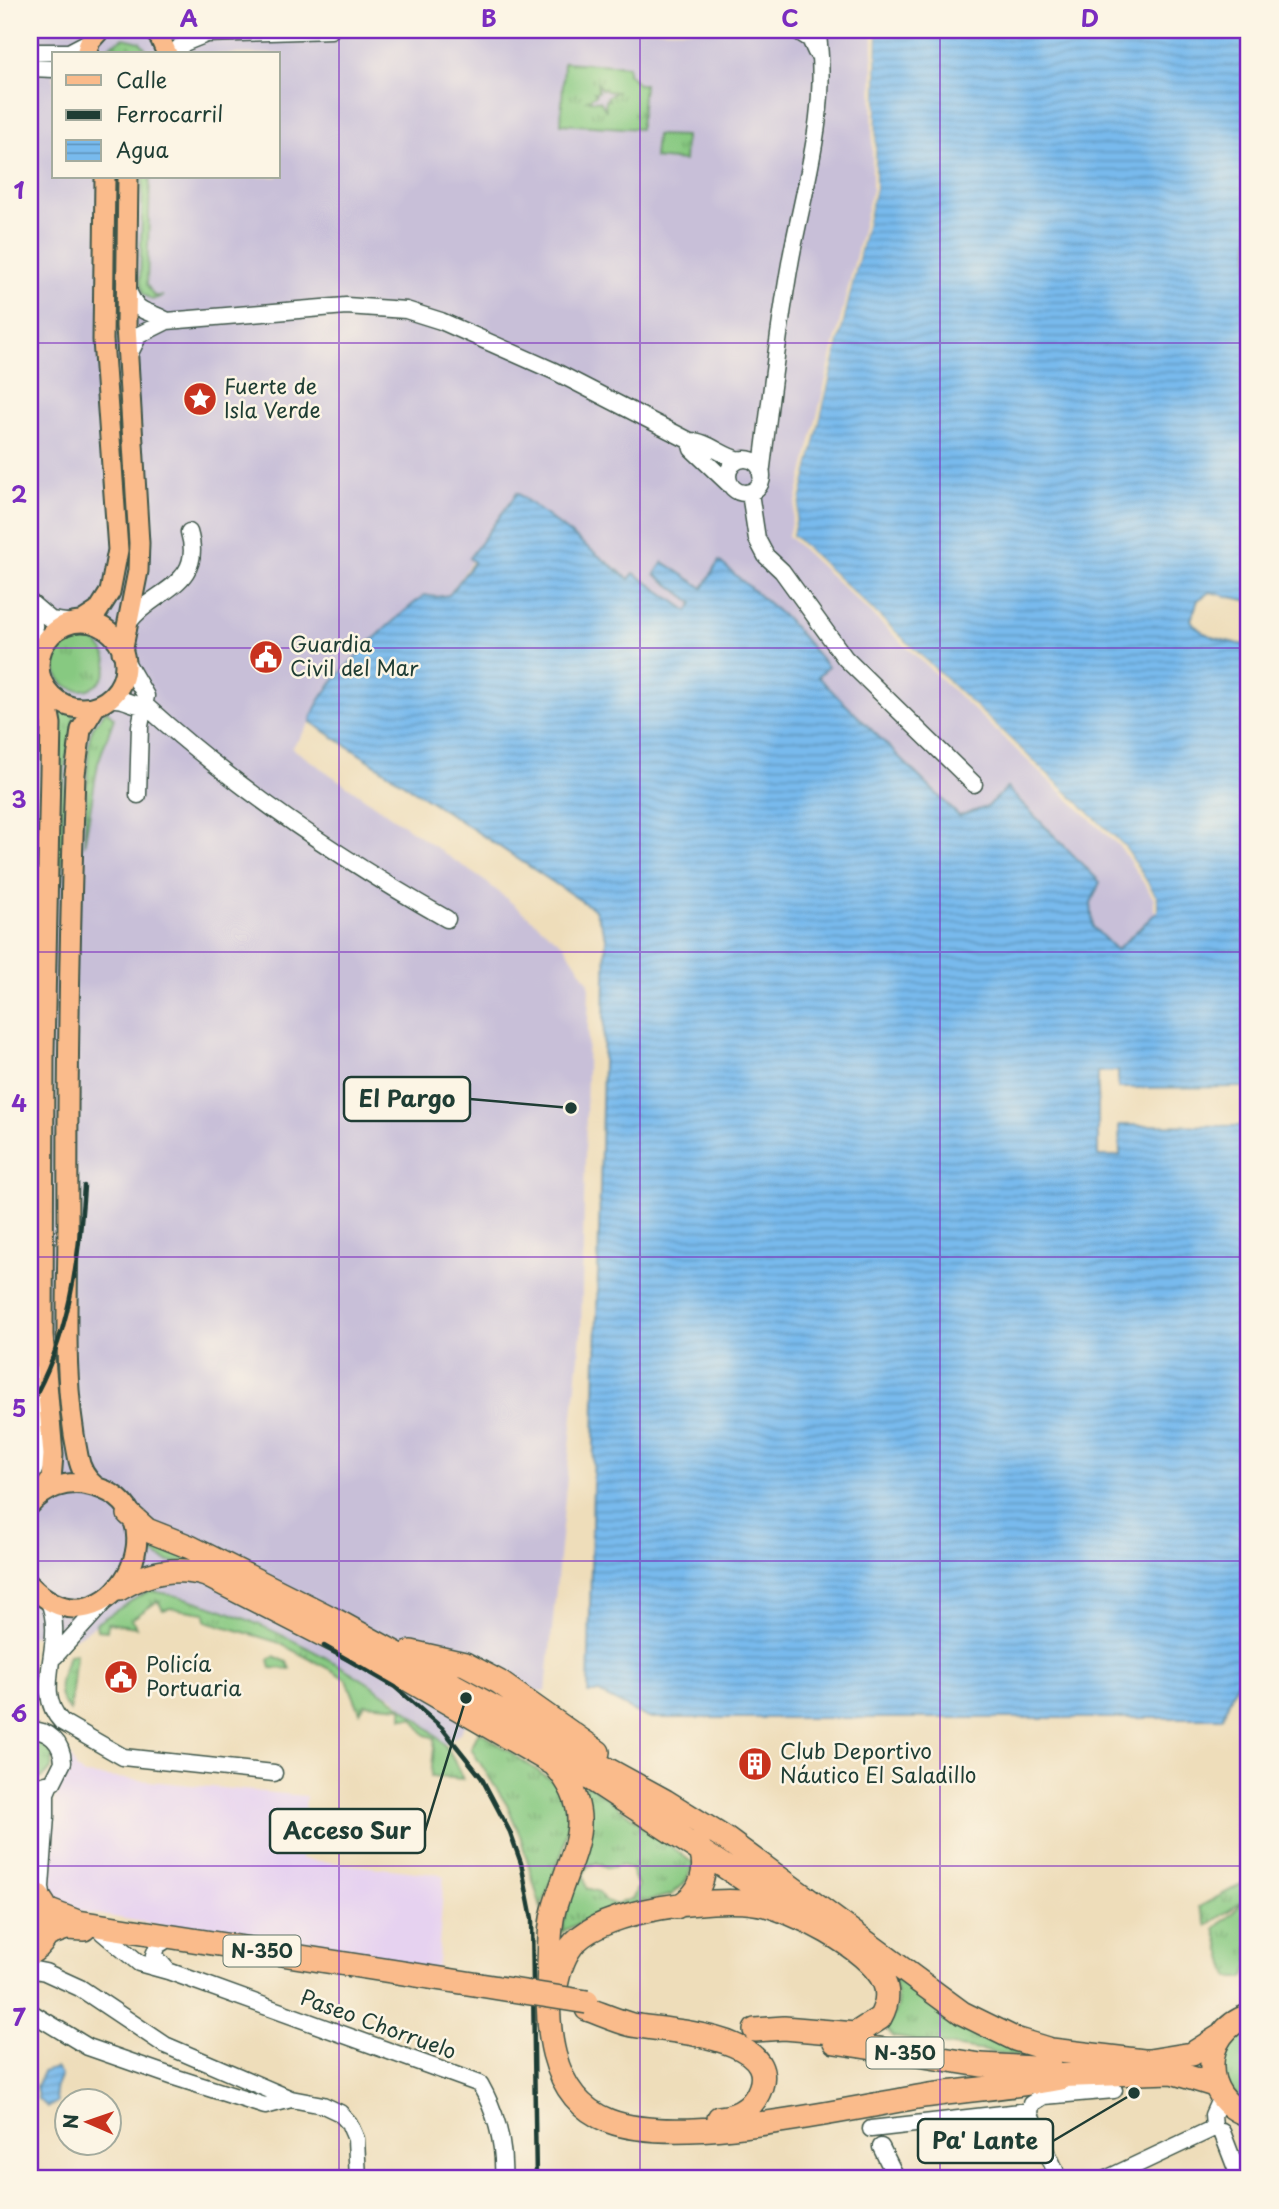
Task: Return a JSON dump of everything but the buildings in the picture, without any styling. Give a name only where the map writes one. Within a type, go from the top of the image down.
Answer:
[{"type":"highway","points":[[129,1514],[147,1530],[205,1554],[383,1646],[665,1801],[726,1839],[972,2018],[1015,2039],[1051,2050],[1152,2062]]},
{"type":"highway","points":[[115,1592],[151,1573],[183,1570],[206,1575],[392,1670],[554,1764],[573,1788],[580,1820],[577,1845],[550,1929],[548,2028],[557,2066],[577,2098],[592,2112],[609,2121],[646,2129],[709,2129],[1060,2078]]},
{"type":"highway","points":[[383,1646],[465,1664],[530,1701],[665,1801]]},
{"type":"highway","points":[[491,1705],[530,1701]]},
{"type":"highway","points":[[594,1763],[680,1818],[703,1853],[705,1866],[697,1889],[685,1902],[670,1908]]},
{"type":"highway","points":[[554,1764],[568,1765],[856,1951],[884,1980],[887,1993],[880,2018],[855,2034],[784,2028],[755,2030]]},
{"type":"highway","points":[[39,1945],[40,1901]]},
{"type":"highway","name":"N-350","points":[[40,1901],[78,1922],[975,2070],[1060,2078],[1172,2071],[1218,2091],[1236,2110],[1249,2117]]},
{"type":"highway","points":[[587,2006],[630,2024],[716,2037],[744,2049],[756,2060],[761,2081],[754,2100],[737,2114],[718,2119],[678,2121],[625,2116],[605,2109],[587,2094],[563,2054],[555,2015],[556,1984],[562,1961],[575,1942],[600,1925],[670,1908],[715,1902],[756,1903],[813,1924]]},
{"type":"highway","name":"N-350","points":[[39,1945],[73,1928],[480,1989]]},
{"type":"highway","name":"N-350","points":[[587,2006],[981,2065],[1038,2070],[1152,2062],[1192,2054],[1248,2015]]},
{"type":"highway","points":[[1218,2091],[1211,2066],[1219,2037]]},
{"type":"main road","points":[[153,30],[166,52]]},
{"type":"main road","points":[[33,1493],[51,1480],[53,1455],[43,1335],[44,1052],[51,723],[39,661],[49,637],[98,611],[110,592],[118,551],[103,340],[105,178]]},
{"type":"main road","points":[[96,1487],[84,1474],[78,1459],[72,1414],[68,1306],[67,1105],[75,774],[81,730],[123,678],[128,624],[138,571],[139,543],[127,359],[128,178]]},
{"type":"main road","points":[[77,623],[107,630],[124,656]]},
{"type":"main road","points":[[44,687],[64,705],[82,709],[101,703]]},
{"type":"main road","points":[[33,1493],[73,1483],[96,1487],[115,1497],[129,1514],[136,1535],[136,1557],[129,1576],[115,1592],[80,1606],[38,1595]]},
{"type":"street","points":[[153,30],[206,34],[331,30]]},
{"type":"street","points":[[796,30],[805,34],[814,44],[819,78]]},
{"type":"street","points":[[690,441],[692,449],[738,492],[750,493],[759,486],[791,259],[816,133],[819,78],[817,30]]},
{"type":"street","points":[[175,52],[184,43],[206,34]]},
{"type":"street","points":[[30,52],[69,52],[92,42]]},
{"type":"street","points":[[30,68],[52,69]]},
{"type":"street","points":[[126,284],[135,306],[144,313],[167,321]]},
{"type":"street","points":[[127,359],[139,335],[167,321],[346,306],[397,308],[442,321],[554,371],[690,441],[697,441],[719,454],[756,464],[761,475]]},
{"type":"street","points":[[729,484],[728,472],[766,429]]},
{"type":"street","points":[[750,493],[757,539],[766,556],[845,658],[974,785]]},
{"type":"street","points":[[128,624],[147,602],[169,592],[189,567],[192,543],[189,532]]},
{"type":"street","points":[[30,600],[51,620],[77,623]]},
{"type":"street","points":[[30,600],[39,661]]},
{"type":"street","points":[[124,656],[146,696],[140,726],[138,795]]},
{"type":"street","points":[[101,703],[125,699],[137,706],[146,706],[207,761],[391,887],[447,919]]},
{"type":"street","points":[[55,1656],[115,1592]]},
{"type":"street","points":[[38,1595],[54,1613],[55,1656],[48,1685],[54,1714],[75,1731],[123,1756],[274,1773]]},
{"type":"street","points":[[30,1730],[49,1735],[60,1746],[61,1769],[50,1784],[44,1809],[46,1816],[40,1901]]},
{"type":"street","points":[[30,1789],[50,1784]]},
{"type":"street","name":"Paseo Chorruelo","points":[[102,1932],[139,1963],[168,1971],[480,2084],[490,2101],[502,2137],[503,2179]]},
{"type":"street","points":[[163,1942],[158,1945],[154,1955],[168,1971]]},
{"type":"street","points":[[39,1945],[37,1970],[80,1988],[165,2045],[291,2099],[332,2108],[349,2123],[356,2139],[358,2179]]},
{"type":"street","points":[[30,2012],[88,2047],[174,2077],[265,2106],[291,2099]]},
{"type":"street","points":[[1029,2111],[1034,2102],[1044,2096],[1114,2090]]},
{"type":"street","points":[[1218,2091],[1213,2115],[1240,2179]]},
{"type":"street","points":[[871,2129],[1029,2111]]},
{"type":"street","points":[[1029,2111],[1059,2179]]},
{"type":"street","points":[[1106,2179],[1249,2117]]},
{"type":"street","points":[[881,2147],[897,2179]]},
{"type":"shaded area","points":[[30,30],[877,30],[875,189],[1124,846],[1157,898],[1157,912],[1117,950],[1093,927],[1091,903],[1100,882],[1007,788],[987,807],[959,816],[818,677],[827,668],[720,562],[703,588],[663,563],[656,574],[694,603],[688,611],[635,573],[630,580],[517,493],[449,595],[436,597],[343,670],[312,713],[311,722],[292,748],[486,882],[565,946],[589,983],[581,1334],[546,1691],[529,1691],[494,1672],[460,1733],[444,1745],[394,1698],[281,1635],[194,1600],[137,1597],[131,1604],[73,1639],[30,1635]]},
{"type":"shaded area","points":[[69,1753],[77,1769],[84,1775],[306,1796],[301,1859],[444,1875],[437,1974],[51,1906],[47,1887],[56,1787],[69,1767]]},
{"type":"green space","points":[[124,38],[140,42],[148,52],[105,52],[110,45]]},
{"type":"green space","points":[[564,62],[628,66],[628,73],[638,84],[644,84],[640,129],[561,124]],"holes":[[[597,82],[602,90],[605,88],[606,91],[616,92],[607,97],[609,100],[605,100],[606,111],[600,101],[587,100],[596,95],[594,92],[598,92]]]},
{"type":"green space","points":[[656,135],[685,136],[684,161],[654,158]]},
{"type":"green space","points":[[143,178],[150,178],[147,285],[154,296],[163,296],[152,300],[143,294],[140,282]]},
{"type":"green space","points":[[81,638],[91,640],[99,646],[105,654],[105,674],[99,682],[91,688],[81,690],[71,688],[63,682],[57,674],[55,664],[57,654],[63,646],[71,640]]},
{"type":"green space","points":[[61,710],[75,714],[65,765],[62,880],[58,880]]},
{"type":"green space","points":[[106,710],[114,718],[98,763],[84,846],[89,740],[93,727]]},
{"type":"green space","points":[[148,1542],[195,1558],[195,1563],[169,1562],[147,1551]]},
{"type":"green space","points":[[151,1591],[185,1598],[265,1627],[347,1670],[402,1707],[365,1704],[360,1712],[347,1680],[331,1670],[277,1642],[206,1621],[205,1613],[170,1608],[163,1610],[158,1601],[132,1619],[136,1627],[108,1623],[107,1631],[97,1630],[96,1623]]},
{"type":"green space","points":[[76,1653],[70,1711],[61,1698],[60,1684],[69,1655]]},
{"type":"green space","points":[[274,1656],[287,1662],[290,1669],[271,1668],[269,1659]]},
{"type":"green space","points":[[402,1707],[442,1742],[463,1779],[431,1776],[435,1738],[425,1735],[413,1718],[402,1718]]},
{"type":"green space","points":[[479,1731],[554,1782],[566,1806],[568,1823],[563,1849],[541,1908],[520,1835],[507,1805],[471,1749]]},
{"type":"green space","points":[[30,1739],[42,1741],[53,1756],[51,1769],[42,1778],[30,1779]]},
{"type":"green space","points":[[584,1786],[591,1786],[694,1864],[684,1884],[671,1895],[597,1913],[562,1932],[588,1842],[589,1805]],"holes":[[[597,1863],[607,1868],[621,1865],[631,1869],[638,1886],[633,1898],[616,1905],[604,1900],[599,1892],[587,1888],[583,1875],[588,1866]]]},
{"type":"green space","points":[[41,1794],[35,1862],[30,1861],[30,1795]]},
{"type":"green space","points":[[1249,1880],[1249,1966],[1244,1978],[1229,1978],[1215,1929],[1248,1898],[1207,1925],[1199,1907]]},
{"type":"green space","points":[[894,1977],[929,2003],[978,2032],[1037,2054],[1024,2057],[894,2037],[886,2028],[898,2006]]},
{"type":"green space","points":[[1249,2032],[1249,2103],[1238,2097],[1231,2088],[1225,2068],[1231,2047],[1238,2038]]},
{"type":"water","points":[[877,30],[1249,30],[1249,601],[1210,592],[1198,600],[1191,620],[1209,635],[1249,646],[1249,1087],[1118,1088],[1118,1071],[1098,1072],[1098,1156],[1120,1156],[1119,1125],[1249,1126],[1249,1654],[1222,1718],[648,1718],[599,1693],[588,1693],[606,937],[595,910],[311,722],[326,691],[377,636],[424,595],[449,595],[474,562],[469,558],[517,493],[629,579],[634,573],[688,611],[693,603],[655,574],[663,562],[703,588],[719,561],[788,620],[828,667],[818,677],[959,816],[987,807],[1007,788],[1100,882],[1091,903],[1093,927],[1116,950],[1157,912],[1157,898],[1124,846],[792,535],[875,189]]},
{"type":"water","points":[[56,2068],[61,2075],[56,2086],[52,2086],[52,2105],[48,2107],[38,2099],[36,2086],[43,2072]]},
{"type":"pier","points":[[873,30],[877,30],[875,189],[792,535],[1124,846],[1157,898],[1157,912],[1154,910],[1154,899],[1121,848],[788,536],[872,189]]},
{"type":"railway","points":[[30,1405],[54,1353],[70,1299],[84,1186]]},
{"type":"railway","points":[[324,1646],[395,1687],[442,1728],[481,1777],[510,1832],[521,1863],[532,1919],[536,2179]]},
{"type":"place","name":"Fuerte de Isla Verde","points":[[200,399]]},
{"type":"place","name":"Guardia Civil del Mar","points":[[266,657]]},
{"type":"place","name":"El Pargo","points":[[571,1108]]},
{"type":"place","name":"Policía Portuaria","points":[[121,1677]]},
{"type":"place","name":"Acceso Sur","points":[[466,1698]]},
{"type":"place","name":"Club Deportivo Náutico El Saladillo","points":[[755,1764]]},
{"type":"place","name":"Pa' Lante","points":[[1134,2093]]}]
